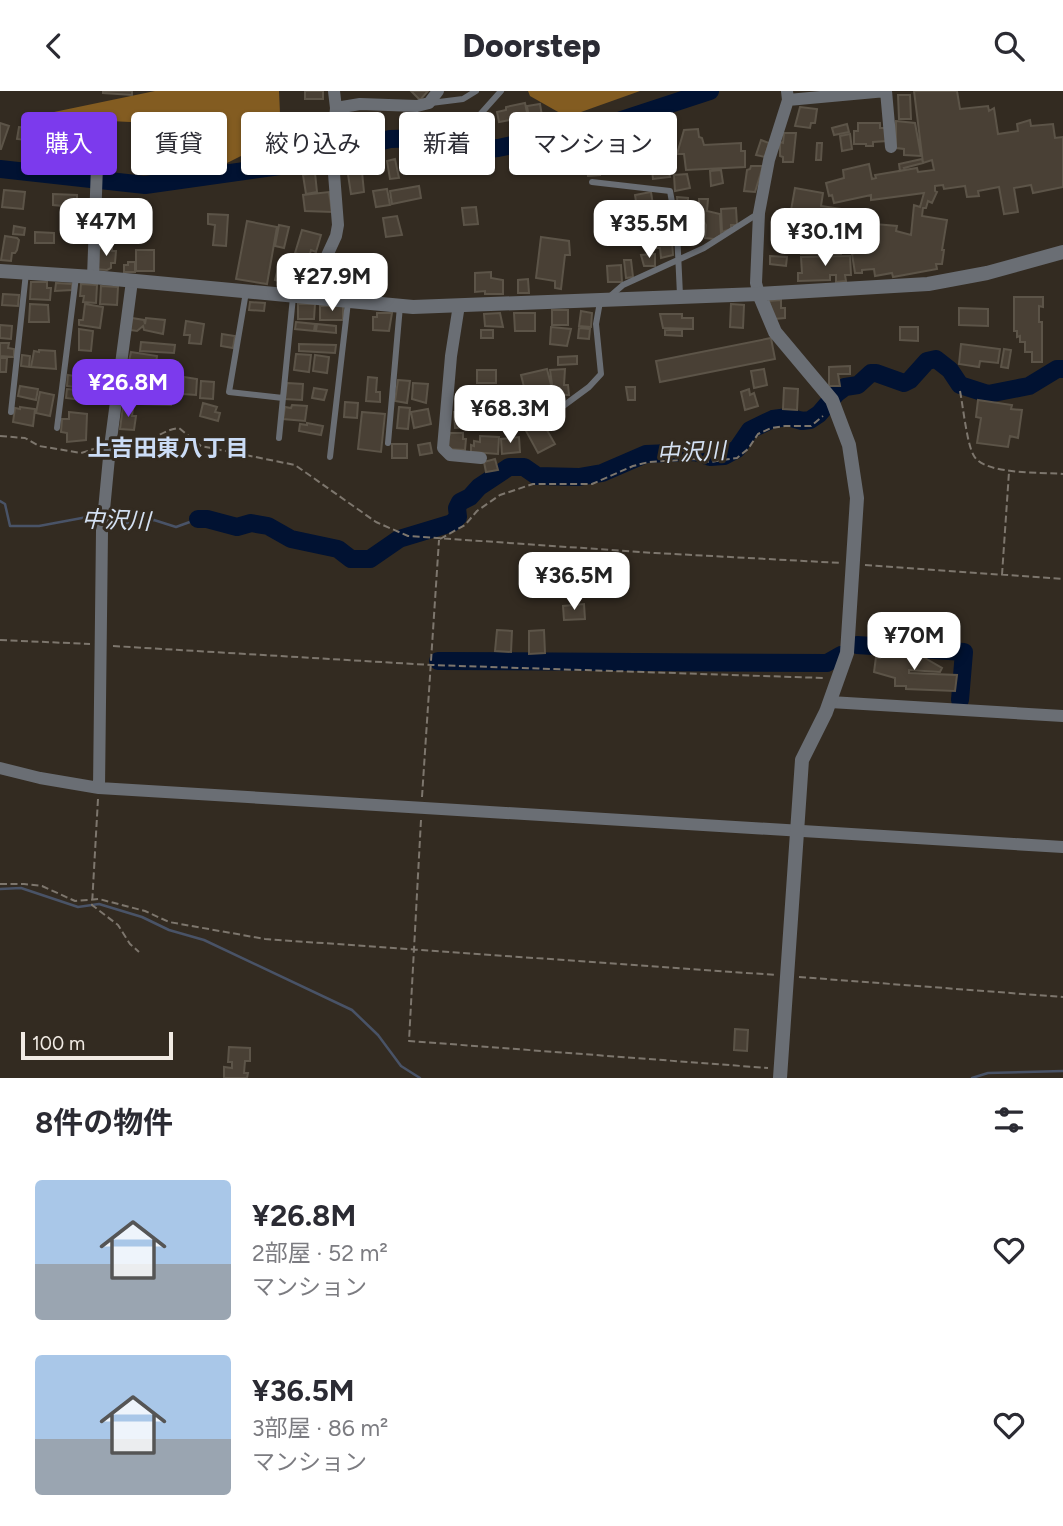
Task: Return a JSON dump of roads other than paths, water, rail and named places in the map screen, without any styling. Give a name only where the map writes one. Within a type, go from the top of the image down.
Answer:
[{"type":"street","points":[[308,297],[336,236],[338,225],[332,148],[336,108],[334,91]]},
{"type":"street","points":[[336,108],[360,104],[417,107],[429,103],[438,91]]},
{"type":"street","points":[[781,1073],[802,760],[830,702],[847,653],[857,498],[849,445],[832,400],[775,332],[759,294],[756,283],[759,213],[769,160],[788,96],[887,91],[891,147]]},
{"type":"street","points":[[93,277],[97,175]]},
{"type":"street","points":[[0,271],[93,277],[400,306],[459,305],[887,287],[953,281],[1063,252]]},
{"type":"street","points":[[99,788],[102,531],[132,281]]},
{"type":"street","points":[[459,305],[443,448],[450,454],[481,458]]},
{"type":"street","points":[[830,702],[1063,716]]},
{"type":"street","points":[[0,768],[99,788],[1063,848]]},
{"type":"lane","points":[[429,103],[463,99],[476,91]]},
{"type":"lane","points":[[481,112],[501,91]]},
{"type":"lane","points":[[592,182],[670,191],[677,232],[680,297]]},
{"type":"lane","points":[[551,415],[589,387],[601,374],[596,324],[604,300],[623,285],[704,248],[759,213]]},
{"type":"lane","points":[[11,412],[26,273]]},
{"type":"lane","points":[[57,428],[76,276]]},
{"type":"lane","points":[[246,292],[229,392],[283,398]]},
{"type":"lane","points":[[279,438],[293,296]]},
{"type":"lane","points":[[330,457],[348,301]]},
{"type":"lane","points":[[388,443],[400,306]]},
{"type":"waterway","points":[[0,169],[145,185],[316,161],[351,146],[390,139],[425,138],[448,148],[498,148],[600,127],[710,91]]},
{"type":"waterway","name":"中沢川","points":[[198,519],[237,527],[251,523],[268,526],[291,539],[338,549],[351,559],[370,559],[399,539],[452,523],[458,517],[457,508],[460,502],[509,467],[524,467],[537,476],[579,477],[602,473],[646,454],[695,452],[710,457],[724,456],[737,449],[750,430],[773,419],[788,417],[810,420],[819,414],[837,393],[845,387],[858,385],[871,373],[904,383],[927,361],[936,359],[950,370],[960,385],[988,394],[1029,386],[1057,369],[1063,369]]},
{"type":"waterway","name":"中沢川","points":[[0,501],[5,504],[10,526],[39,526],[98,515]]},
{"type":"waterway","name":"中沢川","points":[[106,521],[135,523],[154,520],[176,527],[198,519]]},
{"type":"waterway","name":"中沢川","points":[[857,645],[964,652],[960,700]]},
{"type":"waterway","name":"中沢川","points":[[438,661],[827,663],[841,655]]},
{"type":"waterway","name":"中沢川","points":[[0,889],[21,888],[78,907],[99,904],[204,940],[352,1010],[378,1035],[401,1066],[420,1078]]},
{"type":"waterway","name":"中沢川","points":[[972,1078],[988,1073],[1063,1071]]},
{"type":"district","name":"上吉田東八丁目","points":[[168,448]]}]
